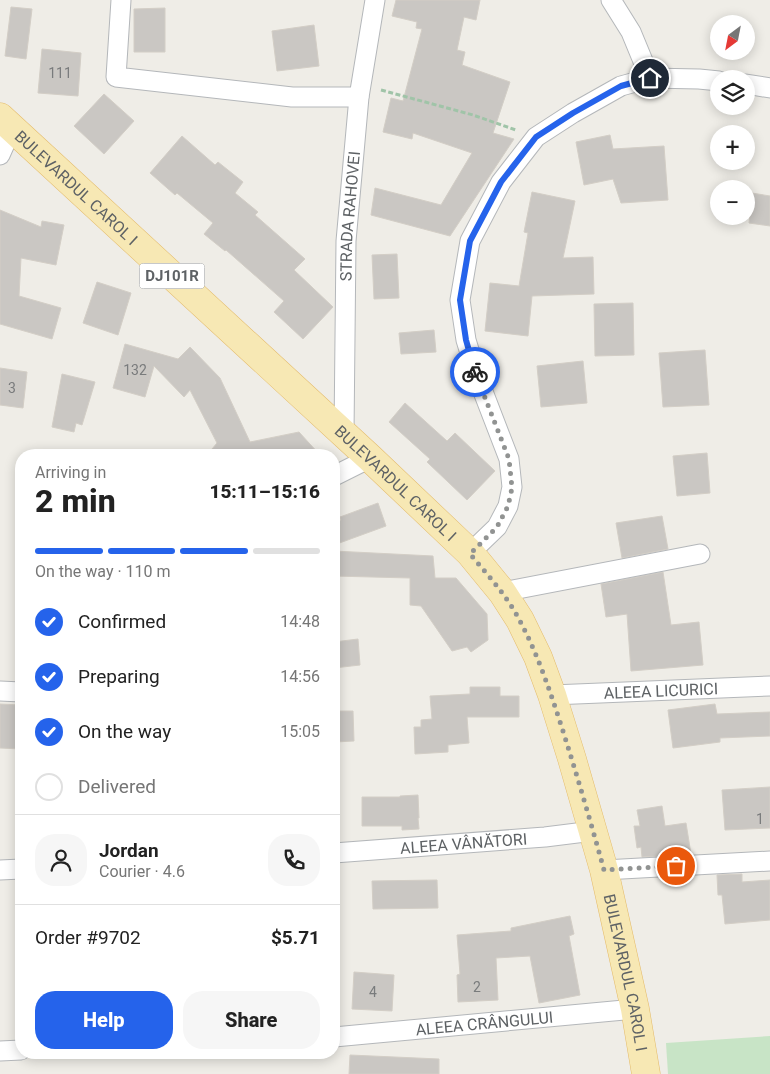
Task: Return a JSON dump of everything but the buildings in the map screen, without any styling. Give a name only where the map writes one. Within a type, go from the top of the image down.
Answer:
[{"type":"main road","name":"BULEVARDUL CAROL I","points":[[6,122],[370,458],[470,554],[502,592],[520,620],[538,657],[552,695],[593,831],[604,870],[635,1009],[646,1074]]},
{"type":"street","points":[[121,0],[116,77],[292,97],[360,91]]},
{"type":"street","name":"STRADA RAHOVEI","points":[[344,434],[346,241],[360,91],[374,0]]},
{"type":"street","points":[[611,0],[631,32],[650,78]]},
{"type":"street","points":[[470,554],[497,527],[508,506],[512,488],[509,459],[477,376],[466,340],[460,300],[470,241],[501,182],[536,137],[573,113],[621,86],[650,78],[710,80]]},
{"type":"street","points":[[755,86],[770,88]]},
{"type":"street","points":[[0,155],[6,122]]},
{"type":"street","points":[[340,473],[370,458]]},
{"type":"street","points":[[502,592],[700,554]]},
{"type":"street","name":"ALEEA LICURICI","points":[[552,695],[770,686]]},
{"type":"street","points":[[0,691],[15,692]]},
{"type":"street","name":"ALEEA VÂNĂTORI","points":[[340,853],[545,837],[593,831]]},
{"type":"street","points":[[604,870],[770,860]]},
{"type":"street","points":[[0,870],[15,869]]},
{"type":"street","name":"ALEEA CRÂNGULUI","points":[[340,1036],[635,1009]]},
{"type":"street","points":[[0,1051],[15,1050]]},
{"type":"path","points":[[360,91],[473,115],[536,137]]},
{"type":"green space","points":[[770,1036],[770,1074],[668,1074],[666,1043]]},
{"type":"way so far","points":[[475,372],[509,459],[512,488],[508,506],[497,527],[470,554],[502,592],[520,620],[538,657],[572,759],[604,870],[676,866]]},
{"type":"route","points":[[475,372],[466,340],[460,300],[470,241],[501,182],[536,137],[573,113],[621,86],[650,78]]}]
